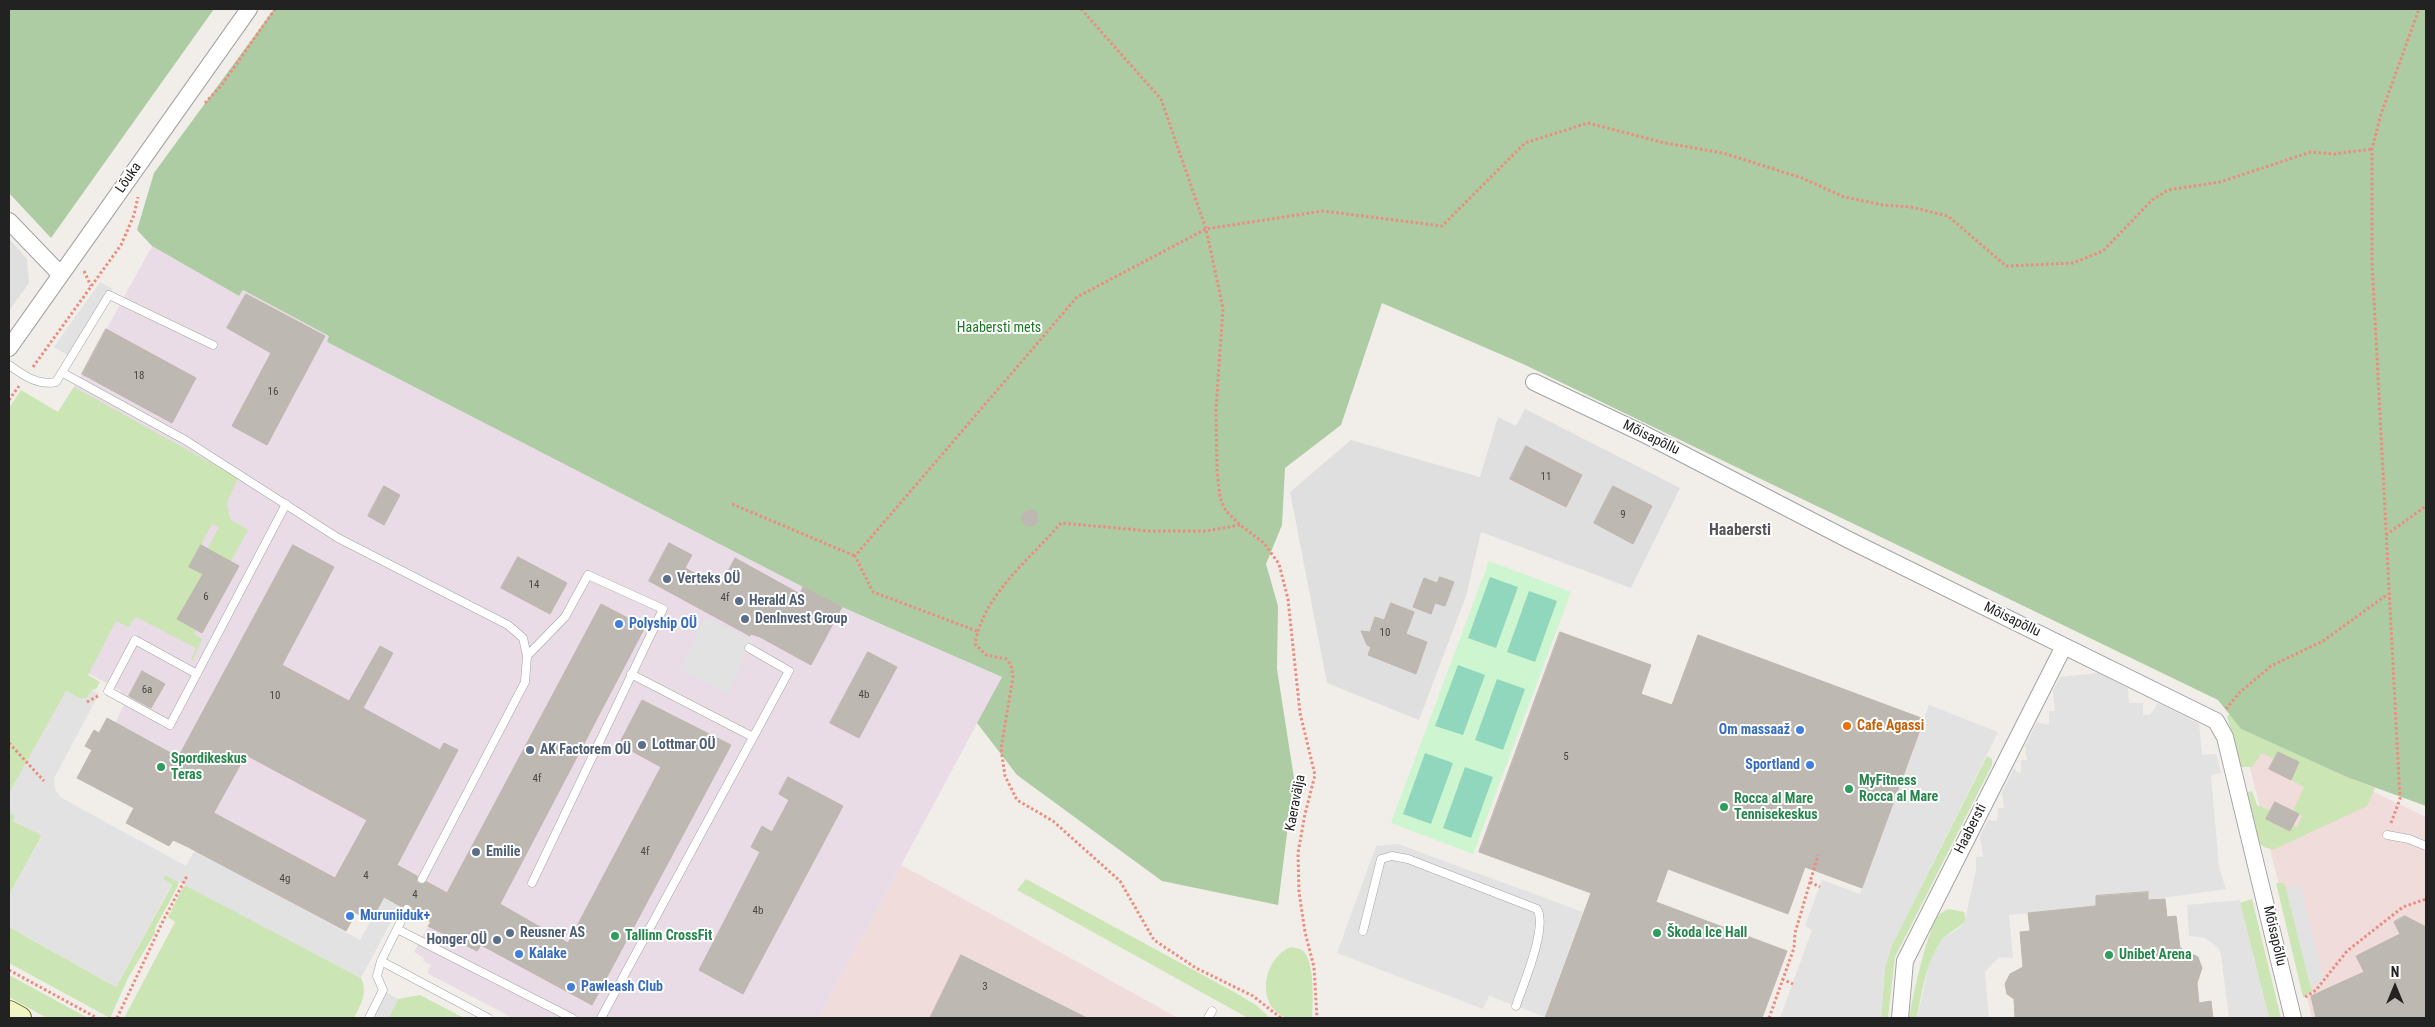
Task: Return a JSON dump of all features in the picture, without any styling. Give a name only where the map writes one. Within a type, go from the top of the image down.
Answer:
[{"type":"main road","points":[[9,1012],[20,1018]]},
{"type":"street","name":"Lõuka","points":[[9,348],[249,9]]},
{"type":"street","points":[[9,221],[60,274]]},
{"type":"street","name":"Mõisapõllu","points":[[1534,382],[1644,434],[1849,540],[2216,721],[2225,737],[2293,1018]]},
{"type":"street","name":"Haabersti","points":[[1900,1018],[1905,961],[2064,646]]},
{"type":"lane","points":[[9,365],[26,376],[46,384],[56,382],[63,374],[109,295],[213,345]]},
{"type":"lane","points":[[63,374],[185,440],[338,538],[508,625],[523,638],[527,656],[525,682],[422,879]]},
{"type":"lane","points":[[196,674],[135,640],[108,691],[170,725],[286,504]]},
{"type":"lane","points":[[527,656],[565,617],[588,575],[663,609],[532,883]]},
{"type":"lane","points":[[601,1018],[789,670],[749,648]]},
{"type":"lane","points":[[631,674],[753,737]]},
{"type":"lane","points":[[2387,835],[2409,839],[2426,846]]},
{"type":"lane","points":[[1363,931],[1381,859],[1392,856],[1408,859],[1537,909],[1541,915],[1540,929],[1516,1006]]},
{"type":"lane","points":[[368,1018],[383,990],[377,976],[381,961],[407,909]]},
{"type":"lane","points":[[397,929],[572,1018]]},
{"type":"lane","points":[[381,961],[488,1018]]},
{"type":"path","points":[[202,107],[221,86],[275,9]]},
{"type":"path","points":[[1081,9],[1161,99],[1206,229],[1223,308],[1216,409],[1217,470],[1220,498],[1226,511],[1240,526]]},
{"type":"path","points":[[2387,835],[2400,799],[2372,261],[2372,149],[2381,114],[2419,9]]},
{"type":"path","points":[[855,556],[1077,297],[1206,229],[1323,211],[1442,226],[1525,143],[1588,124],[1665,143],[1723,153],[1802,178],[1844,197],[1883,205],[1911,207],[1948,216],[2006,266],[2073,263],[2102,252],[2152,200],[2168,190],[2220,182],[2312,152],[2334,154],[2372,149]]},
{"type":"path","points":[[9,400],[121,245],[134,214],[139,192]]},
{"type":"path","points":[[732,504],[855,556],[873,592],[977,631]]},
{"type":"path","points":[[2386,535],[2426,506]]},
{"type":"path","points":[[1240,526],[1206,531],[1149,530],[1061,523],[994,598],[977,631],[975,644],[986,655],[1006,659],[1011,666],[1013,677],[1001,749],[1005,776],[1017,800],[1053,821],[1120,881],[1154,940],[1196,968],[1254,996],[1281,1018]]},
{"type":"path","name":"Kaeravälja","points":[[1240,526],[1264,544],[1279,564],[1288,599],[1300,713],[1315,775],[1298,853],[1299,892],[1305,932],[1314,967],[1317,1018]]},
{"type":"path","points":[[2216,721],[2239,693],[2271,666],[2323,641],[2389,594]]},
{"type":"path","points":[[9,743],[44,780]]},
{"type":"path","points":[[1768,1018],[1794,948],[1795,933],[1818,855]]},
{"type":"path","points":[[117,1018],[165,917],[187,876]]},
{"type":"path","points":[[1810,882],[1820,886]]},
{"type":"path","points":[[2301,1000],[2316,990],[2347,951],[2402,907],[2426,900]]},
{"type":"path","points":[[9,970],[98,1018]]},
{"type":"path","points":[[1782,979],[1793,984]]},
{"type":"shaded area","points":[[9,239],[27,259],[29,283],[9,311]]},
{"type":"shaded area","points":[[152,246],[239,296],[243,290],[330,336],[327,342],[842,607],[1002,677],[819,1018],[513,1018],[427,973],[431,965],[423,961],[424,958],[414,952],[430,922],[384,897],[376,912],[210,820],[246,755],[178,757],[115,723],[124,705],[116,701],[121,691],[9,630],[58,412],[82,374]]},
{"type":"shaded area","points":[[100,282],[113,289],[72,358],[54,347]]},
{"type":"shaded area","points":[[1525,409],[1680,488],[1631,588],[1481,532],[1466,596],[1419,720],[1327,683],[1290,492],[1351,440],[1480,477],[1498,417],[1516,426]]},
{"type":"shaded area","points":[[705,617],[753,641],[728,694],[680,669]]},
{"type":"shaded area","points":[[2098,673],[2128,688],[2129,703],[2143,703],[2143,715],[2150,715],[2158,703],[2199,724],[2202,755],[2216,754],[2221,773],[2211,775],[2219,867],[2226,889],[2148,900],[2148,892],[2096,896],[2096,906],[2009,915],[2013,958],[1999,957],[1985,972],[1989,1018],[1917,1018],[1930,961],[1943,938],[1961,927],[1965,920],[1976,870],[1976,857],[1983,857],[1980,836],[1988,820],[1997,821],[1998,808],[2004,808],[2002,792],[2014,768],[2017,772],[2021,773],[2021,760],[2027,760],[2025,746],[2037,722],[2049,725],[2049,711],[2055,711],[2053,690],[2060,677]]},
{"type":"shaded area","points":[[92,690],[99,694],[54,778],[55,789],[60,797],[186,866],[195,850],[360,940],[384,897],[400,905],[361,978],[165,875],[163,879],[172,884],[116,987],[9,927],[9,895],[42,836],[13,820],[15,816],[9,812],[9,793],[66,691],[81,699],[87,698]]},
{"type":"shaded area","points":[[1929,705],[1998,732],[1892,945],[1885,967],[1881,1018],[1780,1018],[1812,930],[1805,926],[1822,880],[1860,894]]},
{"type":"shaded area","points":[[2256,736],[2426,817],[2426,1018],[2312,1018],[2249,764]]},
{"type":"shaded area","points":[[1398,844],[1583,912],[1545,1017],[1489,996],[1483,1009],[1337,953],[1376,846]]},
{"type":"shaded area","points":[[901,865],[1013,926],[1178,1018],[819,1018]]},
{"type":"shaded area","points":[[2300,885],[2324,981],[2310,985],[2286,888]]},
{"type":"shaded area","points":[[2240,900],[2269,1018],[2229,1018],[2221,955],[2218,947],[2205,938],[2189,936],[2187,905]]},
{"type":"shaded area","points":[[383,990],[398,999],[388,1018],[369,1018]]},
{"type":"green space","points":[[9,9],[214,9],[51,238],[9,193]]},
{"type":"green space","name":"Haabersti mets","points":[[274,9],[2426,9],[2426,806],[2349,778],[2241,729],[2218,700],[1523,364],[1382,303],[1341,425],[1285,468],[1282,525],[1266,564],[1278,606],[1277,669],[1294,778],[1278,905],[1162,881],[1017,775],[977,723],[1002,677],[842,607],[327,342],[329,336],[243,290],[239,296],[152,246],[137,230],[154,173]]},
{"type":"green space","points":[[74,387],[238,478],[227,503],[230,519],[248,530],[231,561],[199,564],[219,527],[212,524],[189,567],[203,574],[177,619],[196,630],[194,634],[202,639],[193,661],[191,659],[196,648],[136,617],[128,627],[116,621],[88,675],[100,682],[96,689],[92,690],[87,698],[81,699],[66,691],[9,794],[9,408],[21,390],[58,412]]},
{"type":"green space","points":[[1489,561],[1571,592],[1473,854],[1391,823]]},
{"type":"green space","points":[[1490,577],[1518,587],[1496,648],[1468,638]]},
{"type":"green space","points":[[1529,591],[1557,601],[1535,662],[1507,652]]},
{"type":"green space","points":[[1458,665],[1485,675],[1463,735],[1435,726]]},
{"type":"green space","points":[[1497,679],[1525,689],[1503,750],[1475,740]]},
{"type":"green space","points":[[2230,714],[2241,729],[2375,788],[2367,806],[2275,849],[2263,847],[2258,841],[2246,793],[2251,791],[2257,805],[2271,811],[2267,819],[2290,831],[2293,826],[2297,827],[2302,816],[2293,811],[2304,787],[2291,780],[2299,762],[2278,752],[2274,759],[2262,753],[2252,767],[2241,767],[2227,716]]},
{"type":"green space","points":[[1425,753],[1453,763],[1431,824],[1403,814]]},
{"type":"green space","points":[[1987,756],[1992,759],[1992,765],[1895,957],[1888,1018],[1881,1018],[1885,967],[1892,945]]},
{"type":"green space","points":[[1465,767],[1493,777],[1471,838],[1443,828]]},
{"type":"green space","points":[[9,812],[16,816],[13,821],[42,835],[9,895]]},
{"type":"green space","points":[[165,875],[179,881],[177,888],[155,928],[155,933],[128,978],[110,1018],[9,963],[9,927],[116,987],[172,885],[163,879]]},
{"type":"green space","points":[[1026,879],[1234,992],[1256,1005],[1270,1018],[1248,1018],[1017,890]]},
{"type":"green space","points":[[2276,883],[2283,883],[2286,888],[2312,991],[2303,997]]},
{"type":"green space","points":[[187,885],[361,978],[364,994],[354,1018],[124,1018],[175,922],[168,917],[183,887]]},
{"type":"green space","points":[[2252,899],[2281,1018],[2269,1018],[2240,903]]},
{"type":"green space","points":[[1949,909],[1964,912],[1966,920],[1942,940],[1932,958],[1925,977],[1917,1018],[1909,1018],[1930,933],[1939,915]]},
{"type":"green space","points":[[1291,947],[1302,950],[1309,962],[1312,982],[1312,1018],[1288,1018],[1277,1012],[1270,1004],[1267,994],[1266,982],[1274,961],[1281,953]]},
{"type":"green space","points":[[9,975],[88,1018],[47,1018],[9,997]]},
{"type":"green space","points":[[420,995],[464,1018],[388,1018],[398,999]]},
{"type":"building","points":[[246,294],[325,336],[267,445],[232,426],[271,353],[227,328]]},
{"type":"building","points":[[106,329],[196,378],[172,423],[82,374]]},
{"type":"building","points":[[1526,446],[1582,475],[1566,507],[1510,479]]},
{"type":"building","points":[[384,486],[400,495],[384,525],[368,516]]},
{"type":"building","points":[[1613,486],[1652,506],[1633,544],[1594,523]]},
{"type":"building","points":[[1027,510],[1033,510],[1038,515],[1036,524],[1027,526],[1022,521],[1022,515]]},
{"type":"building","points":[[669,543],[692,555],[685,568],[720,587],[735,558],[800,594],[803,587],[842,607],[811,665],[760,637],[751,634],[750,636],[649,581]]},
{"type":"building","points":[[201,545],[239,566],[202,633],[177,619],[203,574],[189,567]]},
{"type":"building","points":[[293,545],[334,567],[282,665],[349,701],[380,646],[393,653],[363,708],[440,750],[444,743],[458,750],[397,865],[417,876],[417,882],[420,884],[427,882],[447,893],[601,604],[645,627],[500,904],[568,943],[661,767],[619,744],[642,700],[731,745],[592,1005],[481,945],[477,951],[428,926],[431,922],[412,912],[413,908],[409,904],[402,907],[384,897],[371,921],[356,913],[346,931],[188,847],[173,840],[169,846],[126,823],[134,808],[77,778],[92,750],[85,746],[94,730],[99,733],[107,718],[178,757]],"holes":[[[246,755],[367,820],[335,878],[214,813]]]},
{"type":"building","points":[[518,557],[567,583],[550,614],[501,588]]},
{"type":"building","points":[[1440,577],[1454,582],[1445,606],[1435,603],[1431,614],[1413,607],[1424,578],[1437,583]]},
{"type":"building","points":[[1391,603],[1414,612],[1406,634],[1427,642],[1416,674],[1368,655],[1371,647],[1367,645],[1361,631],[1370,632],[1375,617],[1384,620]]},
{"type":"building","points":[[1560,632],[1651,665],[1641,694],[1672,705],[1698,635],[1924,719],[1862,888],[1805,867],[1788,914],[1668,869],[1656,902],[1787,951],[1762,1018],[1545,1018],[1591,893],[1479,852]]},
{"type":"building","points":[[868,652],[897,667],[859,738],[830,723]]},
{"type":"building","points":[[142,671],[165,684],[151,708],[129,696]]},
{"type":"building","points":[[2278,752],[2299,762],[2291,780],[2269,769]]},
{"type":"building","points":[[788,777],[843,806],[743,994],[699,970],[760,852],[751,847],[762,826],[772,832],[789,800],[779,794]]},
{"type":"building","points":[[2275,802],[2299,814],[2290,831],[2266,819]]},
{"type":"building","name":"Unibet Arena","points":[[2148,892],[2148,900],[2165,899],[2167,917],[2176,916],[2180,948],[2198,957],[2202,968],[2197,983],[2199,1003],[2211,1001],[2213,1018],[2015,1018],[2014,999],[2007,994],[2005,984],[2010,974],[2023,967],[2020,932],[2030,931],[2028,913],[2096,906],[2096,896]]},
{"type":"building","points":[[2405,916],[2426,927],[2426,1018],[2316,1018],[2311,996],[2364,972],[2356,956],[2400,934],[2394,922]]},
{"type":"building","points":[[961,955],[1087,1018],[930,1018]]},
{"type":"place","name":"Verteks OÜ","points":[[667,579]]},
{"type":"place","name":"Herald AS","points":[[739,601]]},
{"type":"place","name":"DenInvest Group","points":[[745,619]]},
{"type":"place","name":"Polyship OÜ","points":[[619,624]]},
{"type":"place","name":"Cafe Agassi","points":[[1847,726]]},
{"type":"place","name":"Om massaaž","points":[[1800,730]]},
{"type":"place","name":"Lottmar OÜ","points":[[642,745]]},
{"type":"place","name":"AK Factorem OÜ","points":[[530,750]]},
{"type":"place","name":"Sportland","points":[[1810,765]]},
{"type":"place","name":"Spordikeskus Teras","points":[[161,767]]},
{"type":"place","name":"MyFitness Rocca al Mare","points":[[1849,789]]},
{"type":"place","name":"Rocca al Mare Tennisekeskus","points":[[1724,807]]},
{"type":"place","name":"Emilie","points":[[476,852]]},
{"type":"place","name":"Muruniiduk+","points":[[350,916]]},
{"type":"place","name":"Reusner AS","points":[[510,933]]},
{"type":"place","name":"Škoda Ice Hall","points":[[1657,933]]},
{"type":"place","name":"Tallinn CrossFit","points":[[615,936]]},
{"type":"place","name":"Honger OÜ","points":[[497,940]]},
{"type":"place","name":"Kalake","points":[[519,954]]},
{"type":"place","name":"Unibet Arena","points":[[2109,955]]},
{"type":"place","name":"Pawleash Club","points":[[571,987]]},
{"type":"district","name":"Haabersti","points":[[1740,531]]}]
